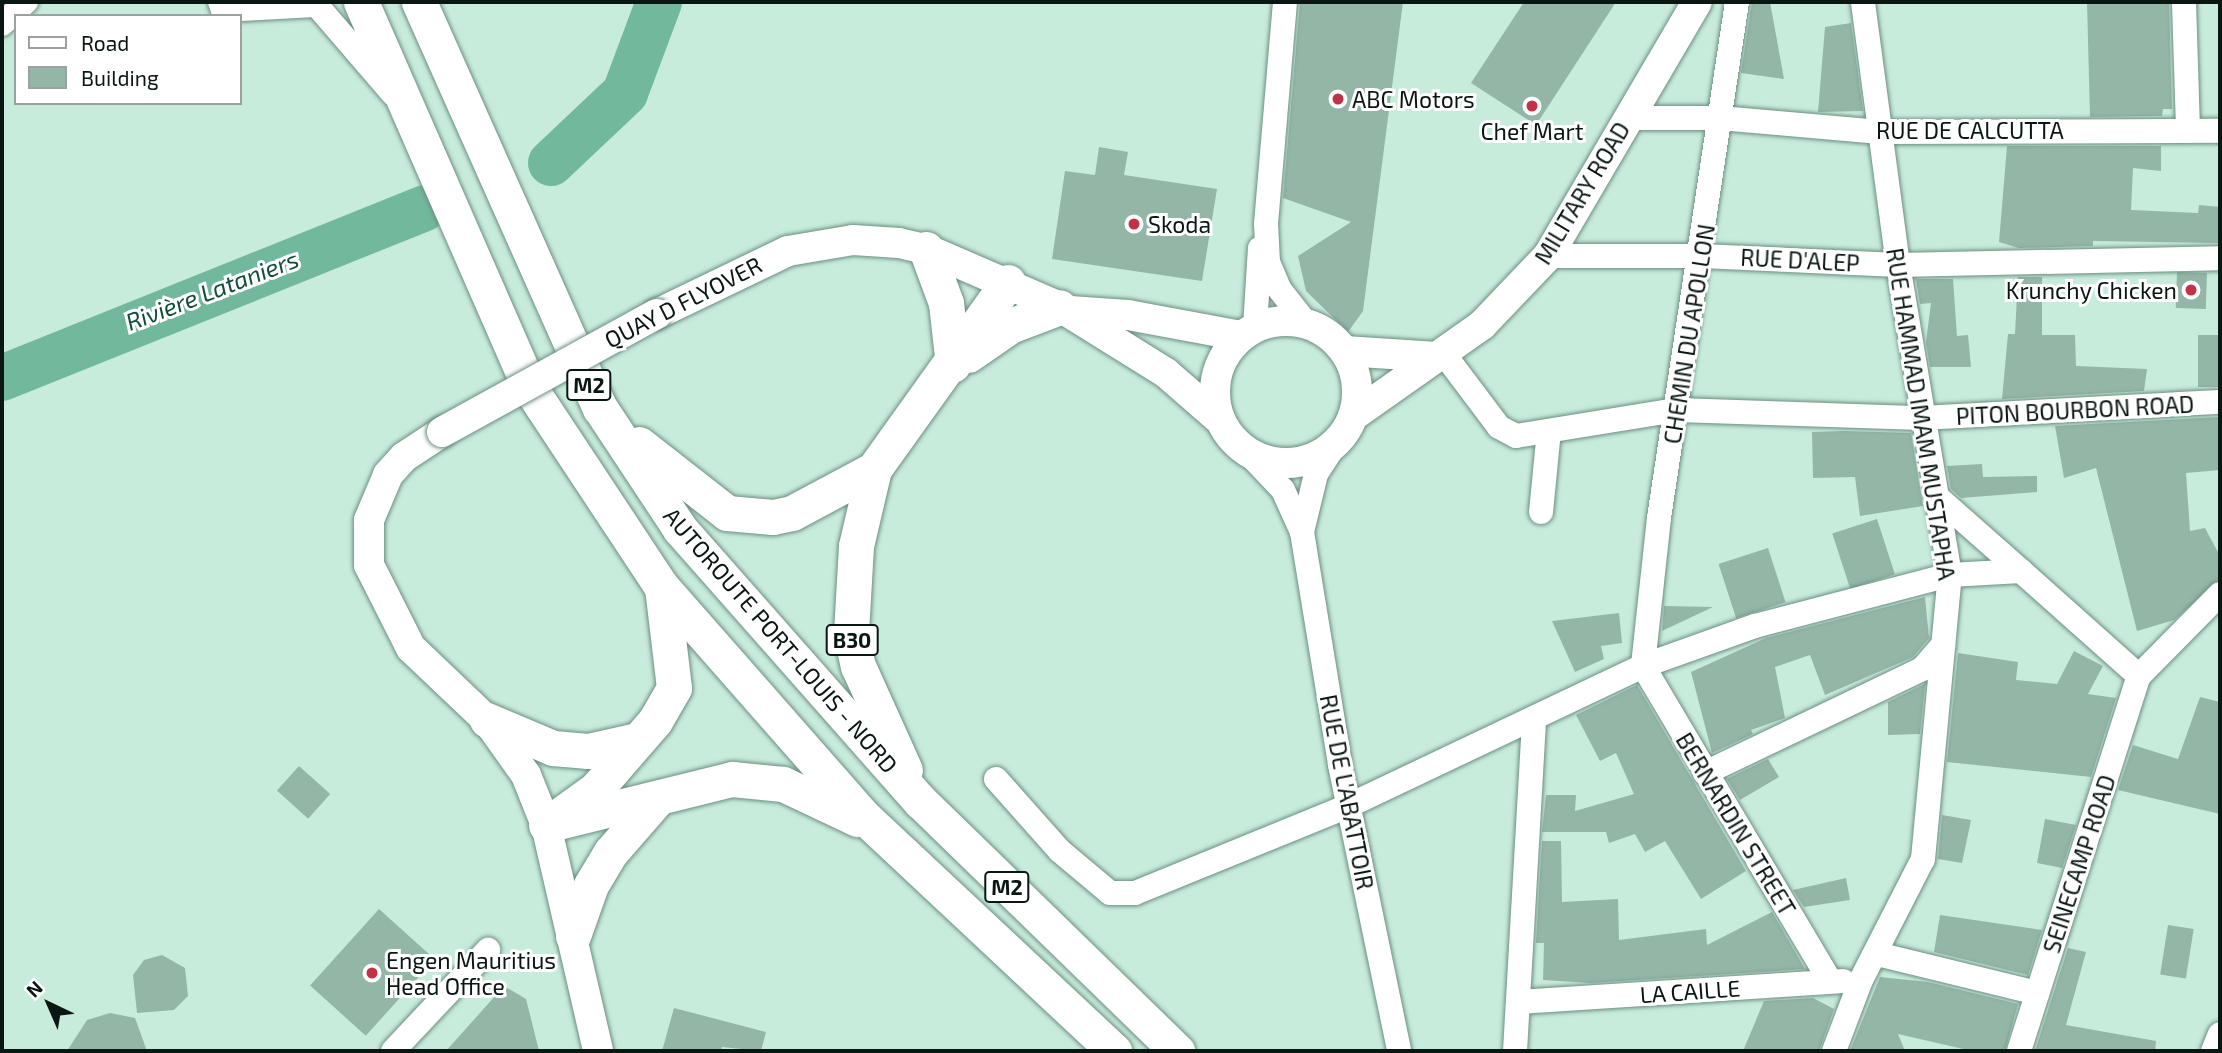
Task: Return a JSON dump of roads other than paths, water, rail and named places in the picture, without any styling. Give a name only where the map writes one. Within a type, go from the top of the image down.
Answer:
[{"type":"highway","name":"M2","points":[[361,2],[528,385],[661,586],[873,826],[1114,1051]]},
{"type":"highway","name":"AUTOROUTE PORT-LOUIS - NORD","points":[[419,2],[600,408],[680,528],[920,801],[1177,1051]]},
{"type":"highway","points":[[926,249],[946,303],[953,365]]},
{"type":"highway","points":[[600,408],[669,472],[727,513],[773,517],[792,513],[874,469],[953,365],[1008,282]]},
{"type":"highway","points":[[953,365],[1010,326],[1063,309]]},
{"type":"highway","name":"B30","points":[[874,469],[856,546],[851,634],[858,666],[920,801]]},
{"type":"highway","points":[[546,825],[596,789],[637,740],[674,688],[661,586]]},
{"type":"highway","points":[[487,720],[553,748],[588,751],[637,740]]},
{"type":"highway","points":[[546,825],[732,779],[783,785],[873,826]]},
{"type":"highway","points":[[573,936],[591,885],[611,852],[658,798]]},
{"type":"highway","points":[[1126,1004],[1189,1051]]},
{"type":"main road","name":"MILITARY ROAD","points":[[1346,428],[1482,325],[1548,256],[1697,2]]},
{"type":"main road","name":"QUAY D FLYOVER","points":[[598,1051],[546,825],[526,775],[487,720],[411,648],[369,565],[369,520],[388,475],[404,457],[442,432],[657,314],[788,251],[853,240],[926,249],[1008,282],[1063,309],[1166,373],[1219,419]]},
{"type":"main road","points":[[1063,309],[1248,331],[1289,320],[1306,323],[1345,352],[1357,383],[1346,428],[1305,461],[1266,461],[1248,453],[1219,419],[1216,374],[1248,331]]},
{"type":"main road","points":[[1345,352],[1441,356]]},
{"type":"street","points":[[2,24],[26,2]]},
{"type":"street","points":[[219,2],[223,10],[315,4],[412,116]]},
{"type":"street","points":[[1285,2],[1266,224],[1268,262],[1280,290],[1306,323]]},
{"type":"street","name":"CHEMIN DU APOLLON","points":[[1643,666],[1677,410],[1702,256],[1737,2]]},
{"type":"street","name":"RUE HAMMAD IMAM MUSTAPHA","points":[[1834,1051],[1861,980],[1877,954],[1923,859],[1950,575],[1898,265],[1863,2]]},
{"type":"street","points":[[2184,2],[2188,130]]},
{"type":"street","name":"RUE DE CALCUTTA","points":[[1628,118],[1720,118],[1880,132],[2220,131]]},
{"type":"street","points":[[1248,331],[1257,258],[1266,224]]},
{"type":"street","name":"RUE D'ALEP","points":[[1548,256],[1702,256],[1898,265],[2220,258]]},
{"type":"street","name":"PITON BOURBON ROAD","points":[[1441,356],[1499,427],[1516,436],[1677,410],[1922,418],[2220,402]]},
{"type":"street","name":"RUE DE L'ABATTOIR","points":[[1302,532],[1316,474],[1346,428]]},
{"type":"street","points":[[1541,513],[1549,431]]},
{"type":"street","name":"RUE DE L'ABATTOIR","points":[[1248,453],[1283,490],[1302,532],[1348,806],[1399,1051]]},
{"type":"street","points":[[1936,496],[2139,676],[2220,594]]},
{"type":"street","points":[[996,779],[1060,851],[1110,893],[1135,893],[1348,806],[1643,666],[1755,626],[1950,575],[2021,571]]},
{"type":"street","points":[[1705,773],[1922,669],[1943,645]]},
{"type":"street","name":"BERNARDIN STREET","points":[[1643,666],[1830,981]]},
{"type":"street","name":"SEINECAMP ROAD","points":[[2019,1051],[2139,676]]},
{"type":"street","points":[[1514,1051],[1534,719]]},
{"type":"street","points":[[393,1051],[488,950]]},
{"type":"street","points":[[1877,954],[2037,993]]},
{"type":"street","name":"LA CAILLE","points":[[1519,1002],[1861,980]]},
{"type":"street","points":[[2213,1051],[2220,1034]]},
{"type":"waterway","name":"Rivière Lataniers","points":[[551,163],[625,93],[659,2]]},
{"type":"waterway","name":"Rivière Lataniers","points":[[2,378],[424,208]]},
{"type":"place","name":"ABC Motors","points":[[1338,99]]},
{"type":"place","name":"Chef Mart","points":[[1532,106]]},
{"type":"place","name":"Skoda","points":[[1134,224]]},
{"type":"place","name":"Krunchy Chicken","points":[[2191,290]]},
{"type":"place","name":"Engen Mauritius Head Office","points":[[372,973]]}]
